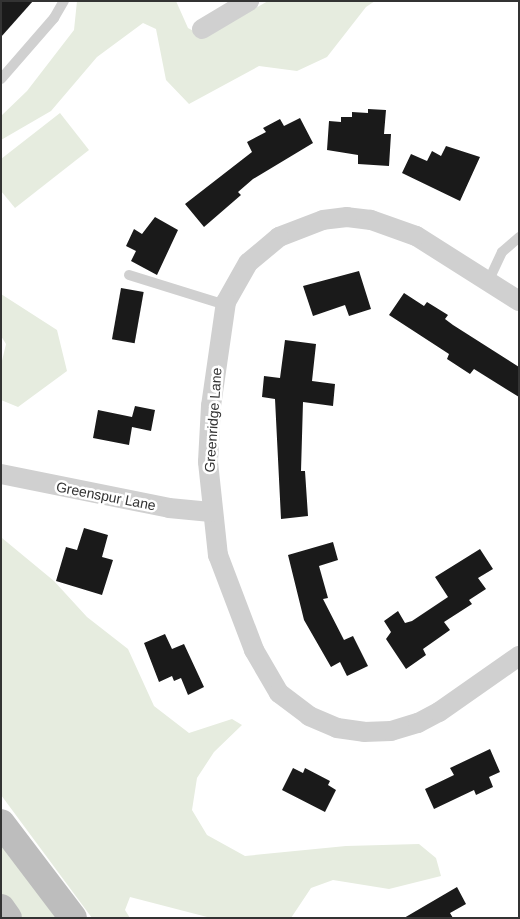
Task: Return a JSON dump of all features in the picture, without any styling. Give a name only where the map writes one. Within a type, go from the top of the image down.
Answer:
[{"type":"main road","points":[[1,822],[73,918]]},
{"type":"main road","points":[[1,908],[8,918]]},
{"type":"street","points":[[202,29],[249,1]]},
{"type":"street","name":"Greenridge Lane","points":[[519,301],[398,228],[347,217],[308,224],[266,246],[238,277],[226,305],[211,406],[208,462],[218,555],[262,669],[289,703],[324,724],[351,731],[378,732],[418,723],[439,712],[519,656]]},
{"type":"street","name":"Greenspur Lane","points":[[1,474],[170,508],[212,512]]},
{"type":"lane","points":[[1,79],[54,18],[64,1]]},
{"type":"lane","points":[[488,282],[502,252],[519,237]]},
{"type":"lane","points":[[129,275],[226,305]]},
{"type":"shaded area","points":[[77,1],[176,1],[188,28],[205,37],[268,1],[375,1],[366,7],[327,57],[297,71],[259,66],[189,104],[166,80],[156,29],[143,23],[97,57],[51,111],[1,140],[1,116],[27,91],[74,30]]},
{"type":"shaded area","points":[[60,113],[89,150],[15,208],[1,191],[1,159]]},
{"type":"shaded area","points":[[1,294],[57,330],[67,371],[18,407],[1,400],[1,365],[6,344],[1,336]]},
{"type":"shaded area","points":[[2,538],[54,581],[87,617],[128,649],[154,706],[189,733],[232,719],[242,725],[214,752],[197,778],[192,810],[207,835],[245,856],[346,846],[419,844],[436,858],[441,876],[389,889],[333,880],[311,888],[291,918],[211,918],[130,897],[125,910],[130,918],[92,918],[1,795]]},
{"type":"shaded area","points":[[1,837],[63,918],[17,918],[1,897]]},
{"type":"building","points":[[1,1],[33,1],[1,37]]},
{"type":"building","points":[[368,109],[386,110],[384,134],[391,134],[389,166],[358,164],[358,155],[327,150],[329,121],[341,122],[341,117],[352,117],[352,112],[368,113]]},
{"type":"building","points":[[300,118],[313,143],[253,179],[238,192],[241,195],[204,227],[185,204],[252,152],[247,142],[266,132],[263,128],[280,119],[284,126]]},
{"type":"building","points":[[446,146],[480,157],[460,201],[402,173],[411,154],[427,161],[432,151],[441,156]]},
{"type":"building","points":[[155,217],[178,230],[157,275],[131,261],[136,251],[126,246],[134,229],[142,234]]},
{"type":"building","points":[[359,271],[371,309],[349,316],[345,305],[313,316],[303,286]]},
{"type":"building","points":[[121,288],[144,292],[135,343],[112,339]]},
{"type":"building","points":[[404,293],[424,306],[427,302],[448,315],[445,319],[453,325],[519,367],[519,397],[474,369],[470,374],[447,359],[449,354],[389,315]]},
{"type":"building","points":[[285,340],[316,344],[312,381],[335,384],[333,406],[303,402],[301,471],[305,471],[308,516],[281,519],[275,399],[262,397],[264,376],[280,378]]},
{"type":"building","points":[[135,406],[155,410],[151,431],[132,427],[129,445],[93,438],[98,410],[132,417]]},
{"type":"building","points":[[84,528],[108,535],[102,557],[113,560],[102,595],[56,581],[66,547],[77,550]]},
{"type":"building","points":[[333,542],[338,560],[319,566],[328,598],[323,599],[344,640],[353,636],[368,666],[347,676],[340,662],[331,667],[304,620],[288,555]]},
{"type":"building","points":[[480,549],[493,569],[478,578],[486,589],[469,600],[472,604],[444,622],[450,630],[423,649],[426,655],[406,669],[386,639],[391,632],[384,621],[398,611],[405,623],[412,621],[448,597],[435,577]]},
{"type":"building","points":[[165,634],[172,649],[184,644],[204,687],[188,695],[181,678],[174,681],[172,676],[159,682],[144,643]]},
{"type":"building","points":[[490,749],[500,772],[489,777],[493,787],[476,795],[474,790],[434,809],[425,789],[454,775],[450,768]]},
{"type":"building","points":[[293,768],[303,773],[305,768],[330,781],[328,785],[336,790],[325,812],[282,790]]},
{"type":"building","points":[[457,887],[466,904],[450,913],[453,918],[404,918]]}]
